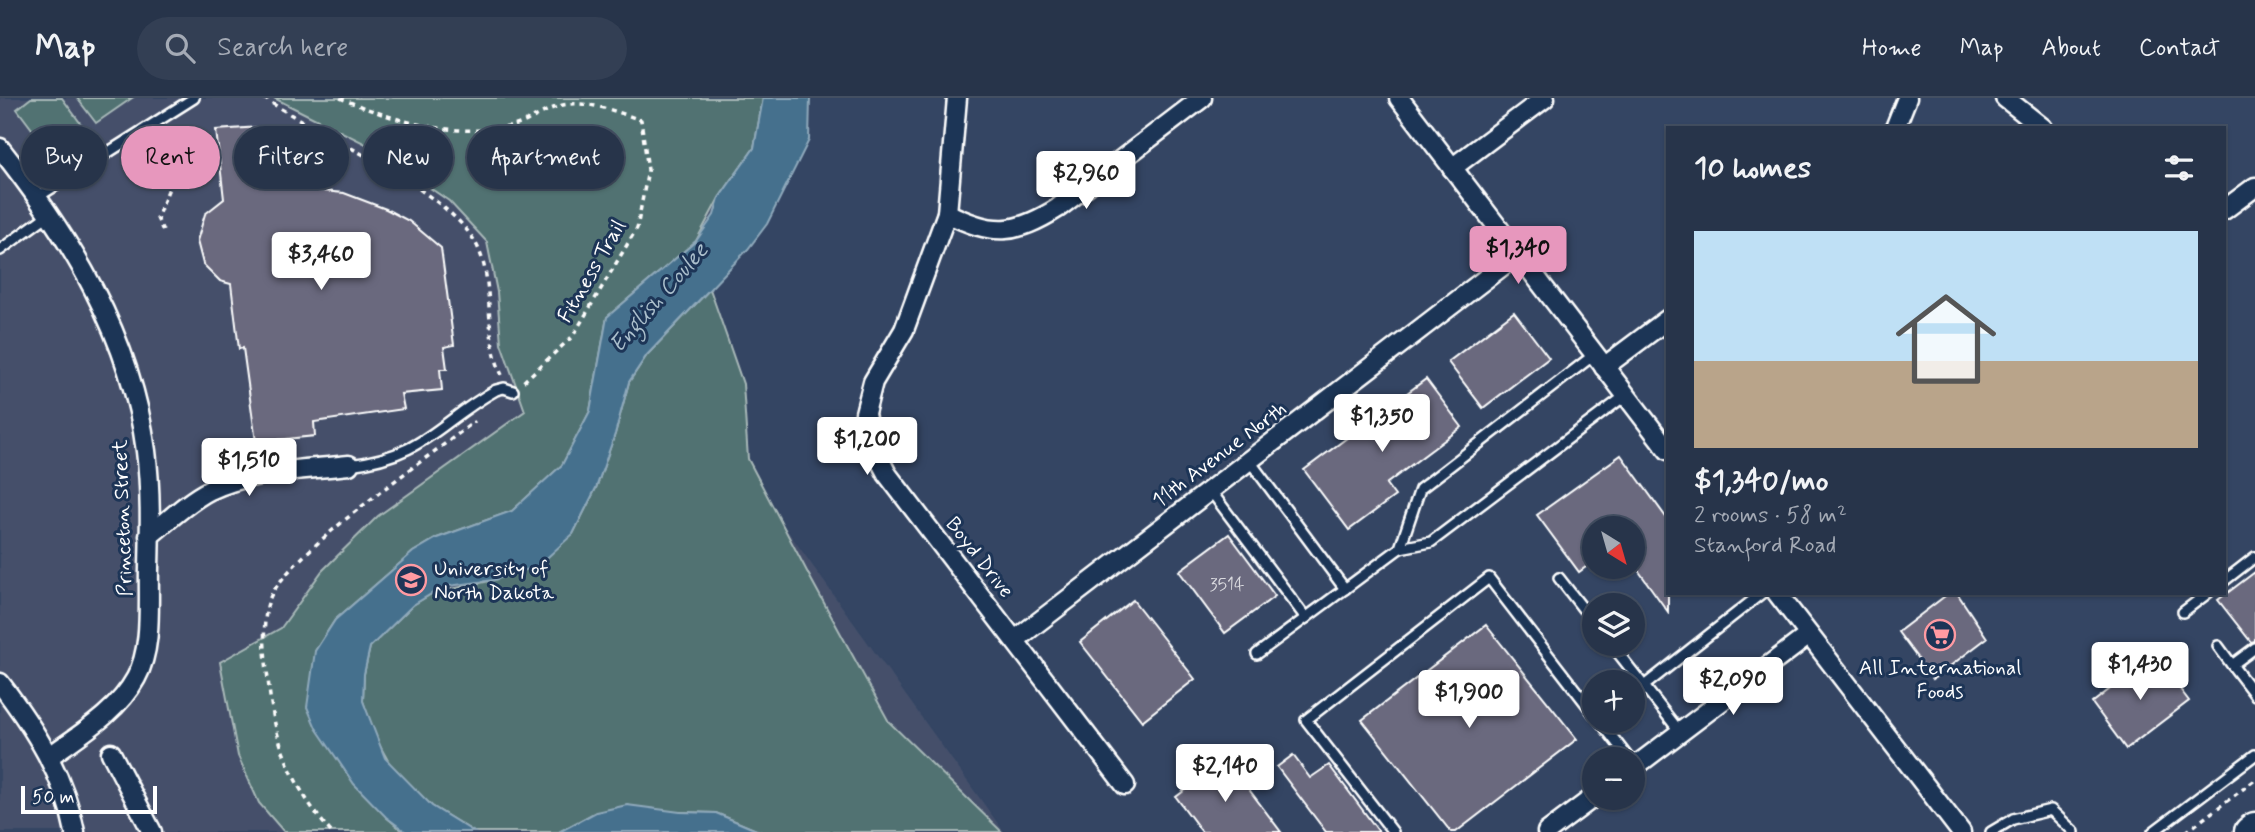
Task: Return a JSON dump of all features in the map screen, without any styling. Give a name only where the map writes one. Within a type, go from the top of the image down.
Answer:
[{"type":"highway","points":[[2250,832],[2255,828]]},
{"type":"street","name":"Boyd Drive","points":[[957,98],[947,213],[904,330],[873,382],[865,413],[870,441],[887,474],[1125,785]]},
{"type":"street","points":[[947,213],[975,227],[1002,232],[1033,223],[1058,208],[1202,98]]},
{"type":"street","points":[[1399,98],[1666,447]]},
{"type":"street","points":[[1452,168],[1545,98]]},
{"type":"street","points":[[1896,126],[1907,98]]},
{"type":"street","points":[[2005,98],[2040,126]]},
{"type":"street","name":"Princeton Street","points":[[0,148],[48,215],[99,294],[117,337],[140,418],[146,452],[149,536],[147,632],[143,662],[136,679],[120,702],[50,756]]},
{"type":"street","points":[[2226,209],[2255,187]]},
{"type":"street","name":"11th Avenue North","points":[[1014,639],[1518,254]]},
{"type":"street","points":[[1600,361],[1666,320]]},
{"type":"street","points":[[149,536],[208,491],[255,476],[349,465]]},
{"type":"street","points":[[1779,595],[1961,832]]},
{"type":"street","points":[[1645,755],[1810,635]]},
{"type":"street","points":[[0,683],[50,756],[64,790],[75,832]]},
{"type":"street","points":[[111,753],[152,832]]},
{"type":"street","points":[[1547,832],[1582,806]]},
{"type":"lane","points":[[36,198],[194,98]]},
{"type":"lane","points":[[0,250],[48,215]]},
{"type":"lane","points":[[1400,548],[1420,489],[1600,361]]},
{"type":"lane","points":[[349,465],[399,455],[419,446],[496,390],[504,388],[513,391]]},
{"type":"lane","points":[[1257,654],[1400,548],[1431,542],[1626,395]]},
{"type":"lane","points":[[1249,460],[1345,589]]},
{"type":"lane","points":[[1210,490],[1306,618]]},
{"type":"lane","points":[[2226,579],[2255,557]]},
{"type":"lane","points":[[1393,832],[1306,720],[1489,578],[1582,698]]},
{"type":"lane","points":[[1559,578],[1582,608]]},
{"type":"lane","points":[[1645,686],[1759,595]]},
{"type":"lane","points":[[2183,612],[2205,595]]},
{"type":"lane","points":[[2218,646],[2232,665],[2251,681],[2255,695]]},
{"type":"lane","points":[[2232,665],[2255,648]]},
{"type":"lane","points":[[1620,656],[1631,670]]},
{"type":"lane","points":[[1645,688],[1680,732]]},
{"type":"lane","points":[[2153,832],[2255,755]]},
{"type":"lane","points":[[1991,832],[2013,819],[2051,810],[2074,832]]},
{"type":"path","points":[[264,98],[433,199],[467,229],[480,250],[484,267],[493,349],[501,373],[513,391]]},
{"type":"path","name":"Fitness Trail","points":[[341,98],[382,115],[447,131],[513,126],[563,105],[604,107],[641,120],[648,170],[637,228],[573,336],[513,391]]},
{"type":"path","points":[[163,231],[157,218],[169,189]]},
{"type":"path","points":[[331,832],[311,810],[285,764],[272,721],[267,659],[268,603],[279,580],[315,544],[477,420]]},
{"type":"path","points":[[2186,832],[2255,780]]},
{"type":"shaded area","name":"University of North Dakota","points":[[0,98],[780,98],[781,114],[641,327],[1004,832],[0,832]]},
{"type":"green space","points":[[31,98],[62,98],[82,126],[30,126],[17,109]]},
{"type":"green space","points":[[77,98],[132,98],[96,123]]},
{"type":"green space","points":[[274,98],[763,98],[754,148],[719,198],[696,241],[607,317],[590,411],[562,465],[512,511],[437,538],[413,552],[335,620],[315,651],[386,817],[404,832],[284,832],[259,803],[238,756],[220,662],[281,628],[322,571],[378,516],[525,411],[501,343],[497,292],[487,242],[449,201],[431,189],[453,189],[453,126],[363,126],[363,142],[349,136],[349,126],[330,126]]},
{"type":"green space","points":[[710,289],[743,384],[748,459],[812,581],[889,722],[1002,832],[761,832],[716,813],[596,812],[559,832],[474,832],[432,806],[391,766],[375,737],[363,701],[364,674],[370,647],[413,605],[433,593],[494,580],[573,534],[596,488],[629,382],[647,355]]},
{"type":"water","name":"English Coulee","points":[[763,98],[810,98],[809,140],[767,224],[748,249],[647,355],[629,382],[596,488],[573,534],[538,566],[494,580],[449,586],[433,593],[413,605],[370,647],[364,674],[363,701],[385,758],[432,806],[474,832],[406,832],[386,817],[354,784],[316,728],[307,707],[315,651],[335,620],[413,552],[437,538],[512,511],[562,465],[590,411],[607,317],[696,241],[714,215],[719,198],[754,148]]},
{"type":"water","points":[[627,805],[680,812],[716,813],[761,832],[559,832],[596,812]]},
{"type":"building","points":[[234,129],[234,189],[302,189],[344,193],[409,221],[441,248],[454,345],[444,347],[447,369],[440,369],[442,390],[401,394],[404,409],[314,422],[315,436],[256,442],[243,348],[239,349],[231,284],[220,281],[203,264],[197,241],[205,214],[224,199],[220,130]]},
{"type":"building","points":[[1514,312],[1549,358],[1483,408],[1448,362]]},
{"type":"building","points":[[1426,379],[1462,427],[1386,484],[1395,496],[1349,530],[1304,470]]},
{"type":"building","points":[[1621,455],[1666,517],[1668,612],[1644,579],[1645,516],[1582,516],[1582,570],[1579,572],[1537,515]]},
{"type":"building","points":[[1229,534],[1275,596],[1225,633],[1179,571]]},
{"type":"building","points":[[2255,572],[2255,641],[2251,642],[2218,600]]},
{"type":"building","points":[[1946,595],[1958,595],[1987,638],[1933,679],[1898,632]]},
{"type":"building","points":[[1133,600],[1195,679],[1142,721],[1080,642]]},
{"type":"building","points":[[1486,625],[1577,739],[1456,832],[1451,832],[1362,720]]},
{"type":"building","points":[[2154,655],[2189,701],[2126,749],[2092,703]]},
{"type":"building","points":[[1293,755],[1310,778],[1329,765],[1379,832],[1326,832],[1277,767]]},
{"type":"building","points":[[1226,759],[1281,832],[1202,832],[1176,797]]},
{"type":"place","name":"University of North Dakota","points":[[411,580]]},
{"type":"place","name":"All International Foods","points":[[1940,635]]}]
